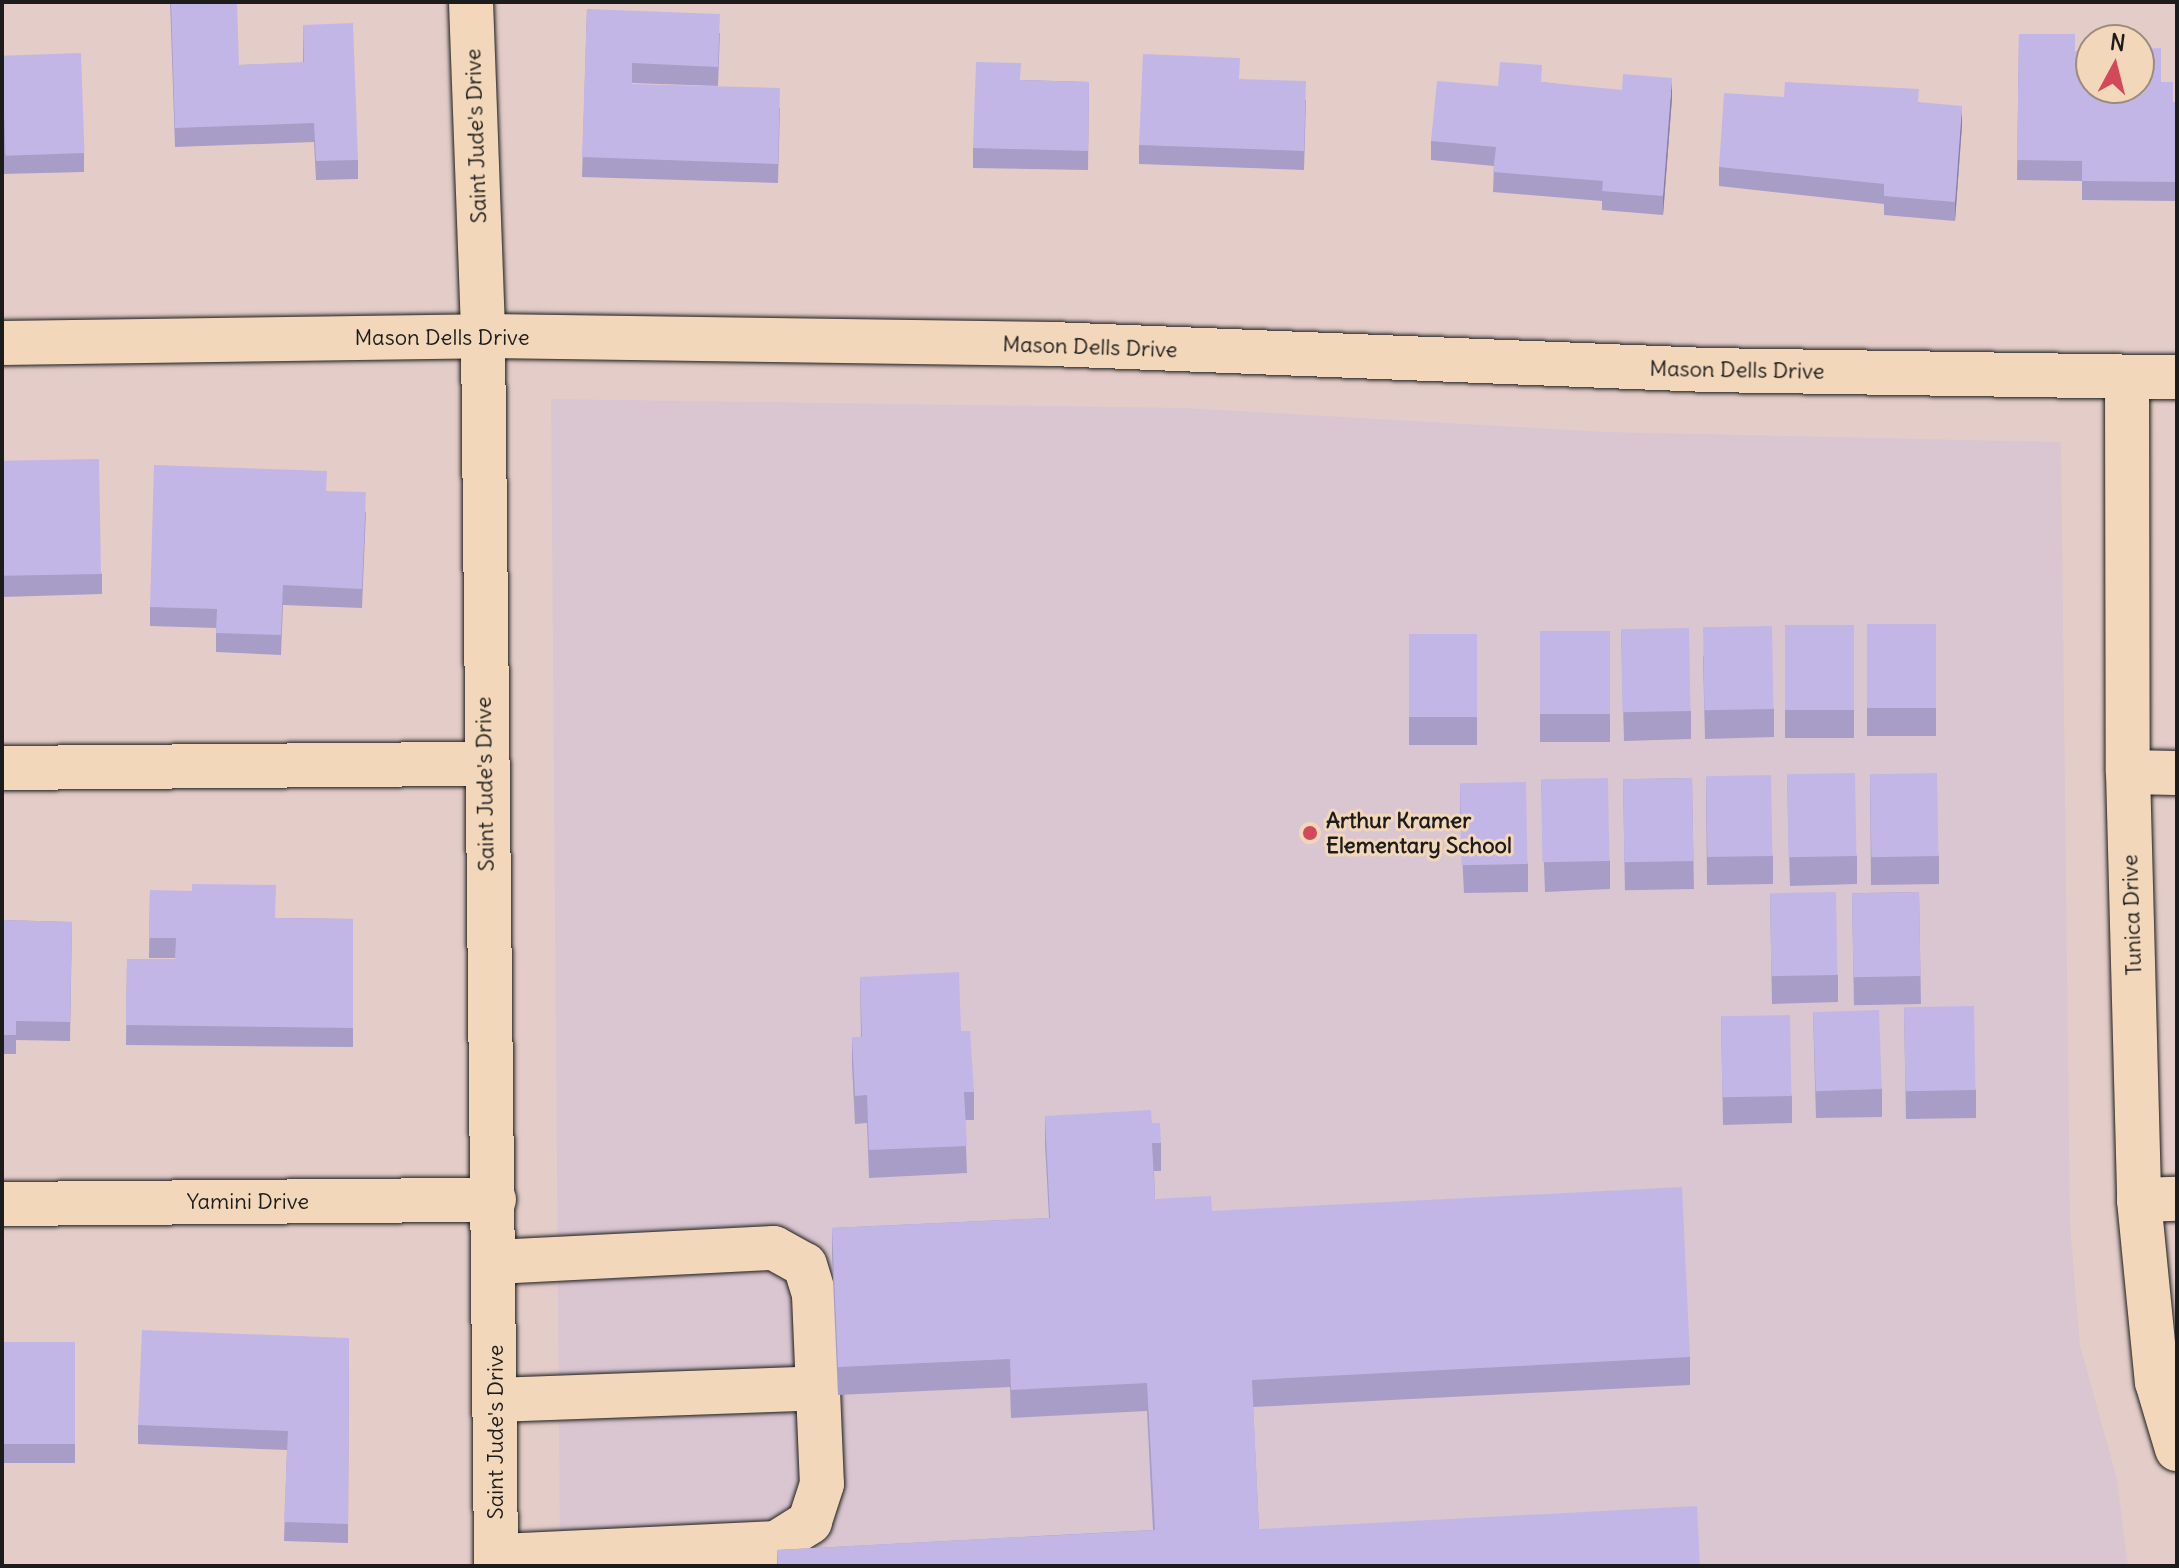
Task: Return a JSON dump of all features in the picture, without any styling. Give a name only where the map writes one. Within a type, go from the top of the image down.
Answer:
[{"type":"street","name":"Saint Jude's Drive","points":[[471,2],[483,336],[484,764],[495,1262],[496,1561]]},
{"type":"street","name":"Mason Dells Drive","points":[[2,343],[483,336],[1052,344],[1707,370],[2177,377]]},
{"type":"street","name":"Tunica Drive","points":[[2127,378],[2128,772],[2158,1200],[2157,1382],[2177,1449]]},
{"type":"street","points":[[2,768],[484,764]]},
{"type":"street","points":[[2128,772],[2177,773]]},
{"type":"street","name":"Yamini Drive","points":[[2,1204],[494,1200]]},
{"type":"street","points":[[495,1262],[774,1248],[805,1265],[814,1295],[822,1484],[810,1522],[776,1543],[496,1561]]},
{"type":"street","points":[[496,1400],[818,1388]]},
{"type":"shaded area","name":"Arthur Kramer Elementary School","points":[[551,399],[1185,408],[1606,432],[2061,442],[2070,1224],[2080,1345],[2117,1479],[2128,1566],[560,1566]]},
{"type":"building","points":[[171,2],[237,2],[239,65],[304,62],[303,25],[353,23],[358,160],[316,161],[314,123],[175,128]]},
{"type":"building","points":[[587,9],[720,14],[718,67],[632,63],[632,84],[780,88],[778,164],[582,157]]},
{"type":"building","points":[[2019,34],[2075,34],[2075,104],[2155,104],[2155,48],[2161,48],[2161,82],[2173,82],[2173,102],[2177,102],[2177,182],[2082,181],[2082,161],[2017,160]]},
{"type":"building","points":[[81,53],[84,153],[6,156],[2,56]]},
{"type":"building","points":[[1143,54],[1240,58],[1239,79],[1306,81],[1304,151],[1139,145]]},
{"type":"building","points":[[976,62],[1021,63],[1020,80],[1089,82],[1088,151],[973,148]]},
{"type":"building","points":[[1500,62],[1542,65],[1541,82],[1622,90],[1623,74],[1672,78],[1663,196],[1602,191],[1603,181],[1493,172],[1496,147],[1431,141],[1437,81],[1498,86]]},
{"type":"building","points":[[1785,82],[1919,89],[1918,102],[1962,106],[1955,202],[1884,196],[1884,184],[1719,167],[1724,93],[1784,97]]},
{"type":"building","points":[[99,459],[101,574],[4,576],[2,461]]},
{"type":"building","points":[[154,465],[327,471],[326,491],[366,492],[362,589],[283,585],[281,635],[216,633],[217,609],[150,607]]},
{"type":"building","points":[[1867,624],[1936,624],[1936,708],[1867,708]]},
{"type":"building","points":[[1785,625],[1854,625],[1854,710],[1785,710]]},
{"type":"building","points":[[1772,626],[1773,709],[1704,710],[1703,627]]},
{"type":"building","points":[[1689,628],[1690,711],[1622,712],[1621,629]]},
{"type":"building","points":[[1540,631],[1610,631],[1610,714],[1540,714]]},
{"type":"building","points":[[1409,634],[1477,634],[1477,717],[1409,717]]},
{"type":"building","points":[[1855,773],[1856,856],[1788,857],[1787,774]]},
{"type":"building","points":[[1937,773],[1938,856],[1871,857],[1870,774]]},
{"type":"building","points":[[1771,775],[1772,856],[1707,857],[1706,776]]},
{"type":"building","points":[[1608,778],[1609,861],[1542,862],[1541,779]]},
{"type":"building","points":[[1692,778],[1693,861],[1624,862],[1623,779]]},
{"type":"building","points":[[1526,782],[1527,864],[1461,865],[1460,783]]},
{"type":"building","points":[[192,884],[276,885],[275,918],[353,919],[353,1028],[126,1025],[127,959],[175,959],[176,938],[149,938],[150,890],[192,891]]},
{"type":"building","points":[[1836,892],[1837,975],[1771,976],[1770,893]]},
{"type":"building","points":[[1919,892],[1920,976],[1853,977],[1852,893]]},
{"type":"building","points":[[2,920],[72,922],[70,1022],[16,1021],[16,1035],[2,1035]]},
{"type":"building","points":[[959,972],[961,1031],[970,1031],[974,1092],[964,1092],[967,1146],[869,1150],[867,1095],[855,1096],[852,1037],[862,1037],[860,977]]},
{"type":"building","points":[[1974,1006],[1975,1090],[1905,1091],[1904,1007]]},
{"type":"building","points":[[1879,1010],[1882,1089],[1816,1091],[1813,1012]]},
{"type":"building","points":[[1790,1015],[1791,1096],[1722,1097],[1721,1016]]},
{"type":"building","points":[[1151,1110],[1152,1123],[1160,1123],[1161,1143],[1152,1143],[1155,1199],[1211,1196],[1212,1211],[1682,1187],[1690,1357],[1252,1380],[1259,1529],[1697,1506],[1700,1566],[778,1566],[777,1550],[1155,1530],[1147,1383],[1011,1390],[1010,1359],[838,1367],[832,1228],[1050,1218],[1045,1116]]},
{"type":"building","points":[[142,1330],[349,1338],[348,1524],[284,1522],[288,1431],[138,1425]]},
{"type":"building","points":[[2,1342],[75,1342],[75,1444],[2,1444]]},
{"type":"place","name":"Arthur Kramer Elementary School","points":[[1310,833]]}]
